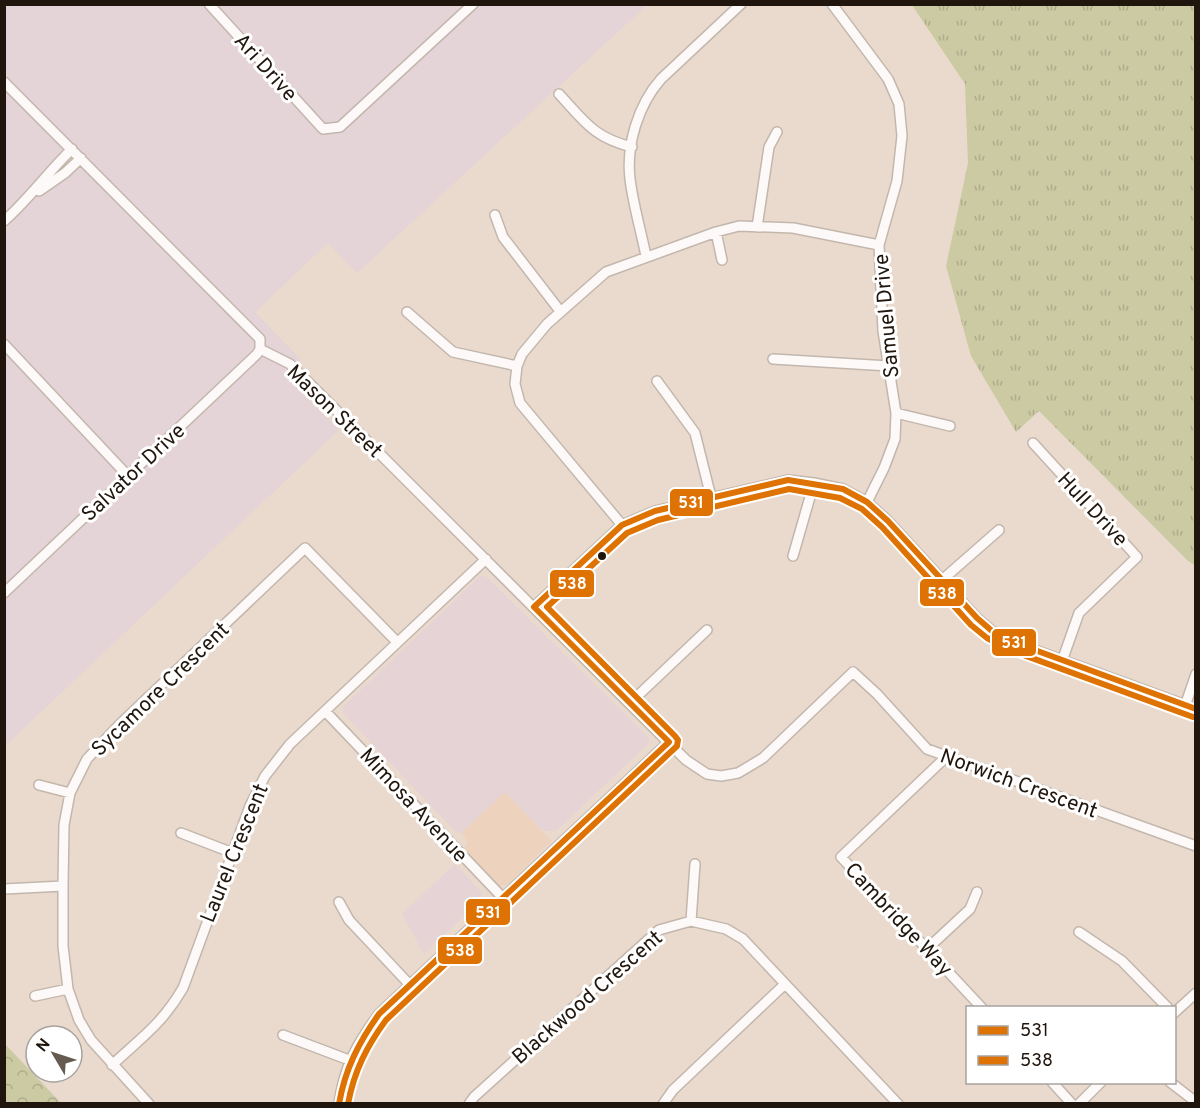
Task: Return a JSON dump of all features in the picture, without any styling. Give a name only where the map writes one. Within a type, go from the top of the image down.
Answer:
[{"type":"street","name":"Ari Drive","points":[[209,4],[323,129],[340,127],[473,4]]},
{"type":"street","points":[[646,256],[630,177],[637,120],[651,90],[741,4]]},
{"type":"street","name":"Samuel Drive","points":[[832,4],[888,79],[898,104],[902,135],[897,181],[879,245],[884,331],[896,413],[894,439],[884,468],[867,502]]},
{"type":"street","points":[[4,82],[260,339],[260,349]]},
{"type":"street","points":[[559,94],[592,130],[611,142],[632,147]]},
{"type":"street","points":[[757,227],[769,147],[777,132]]},
{"type":"street","points":[[30,198],[72,149]]},
{"type":"street","points":[[4,221],[81,158]]},
{"type":"street","points":[[495,215],[504,237],[561,311]]},
{"type":"street","points":[[622,525],[520,402],[515,384],[517,366],[530,343],[561,311],[606,272],[716,232],[739,226],[793,228],[879,245]]},
{"type":"street","points":[[716,232],[722,260]]},
{"type":"street","points":[[407,312],[453,352],[517,366]]},
{"type":"street","points":[[4,344],[128,476]]},
{"type":"street","name":"Salvator Drive","points":[[4,593],[260,349]]},
{"type":"street","name":"Mason Street","points":[[260,349],[290,364],[669,742]]},
{"type":"street","points":[[773,359],[889,366]]},
{"type":"street","points":[[657,381],[695,433],[711,497]]},
{"type":"street","points":[[896,413],[950,426]]},
{"type":"street","name":"Hull Drive","points":[[1033,443],[1137,557],[1079,613],[1062,661]]},
{"type":"street","points":[[534,607],[622,525],[655,511],[788,480],[814,483],[843,489],[867,502],[888,521],[977,618],[992,630],[1013,642],[1062,661],[1196,709]]},
{"type":"street","points":[[793,556],[814,483]]},
{"type":"street","points":[[942,580],[999,530]]},
{"type":"street","name":"Sycamore Crescent","points":[[149,1104],[112,1065],[85,1030],[68,989],[63,946],[64,825],[70,794],[87,759],[119,725],[305,548],[398,642]]},
{"type":"street","name":"Laurel Crescent","points":[[112,1065],[170,1011],[183,988],[250,806],[265,776],[290,744],[486,559]]},
{"type":"street","points":[[630,703],[706,630]]},
{"type":"street","name":"Norwich Crescent","points":[[669,742],[686,760],[707,774],[721,776],[738,773],[763,758],[853,672],[877,694],[927,749],[1196,846]]},
{"type":"street","points":[[1185,706],[1196,674]]},
{"type":"street","name":"Mimosa Avenue","points":[[325,711],[502,898]]},
{"type":"street","points":[[339,1104],[341,1086],[349,1060],[361,1038],[379,1014],[669,742]]},
{"type":"street","name":"Cambridge Way","points":[[946,757],[841,857],[980,1006]]},
{"type":"street","points":[[39,785],[70,794]]},
{"type":"street","points":[[181,833],[233,853]]},
{"type":"street","points":[[691,921],[695,864]]},
{"type":"street","points":[[4,889],[63,886]]},
{"type":"street","points":[[927,949],[970,909],[977,892]]},
{"type":"street","points":[[339,902],[349,920],[410,984]]},
{"type":"street","name":"Blackwood Crescent","points":[[469,1104],[659,930],[691,921],[726,929],[743,939],[894,1102]]},
{"type":"street","points":[[1079,932],[1122,961],[1165,1006]]},
{"type":"street","points":[[663,1104],[673,1090],[785,984]]},
{"type":"street","points":[[35,996],[68,989]]},
{"type":"street","points":[[1176,1011],[1196,993]]},
{"type":"street","points":[[282,1035],[349,1060]]},
{"type":"street","points":[[1053,1084],[1072,1104]]},
{"type":"street","points":[[1079,1104],[1100,1084]]},
{"type":"street","points":[[1171,1084],[1196,1102]]},
{"type":"shaded area","points":[[5,5],[647,5],[357,273],[328,243],[255,312],[301,360],[285,375],[339,430],[5,746]]},
{"type":"shaded area","points":[[480,576],[487,577],[649,738],[649,743],[556,831],[543,831],[505,792],[461,833],[456,832],[343,713],[344,706]]},
{"type":"shaded area","points":[[505,792],[552,841],[507,885],[499,886],[462,849],[467,841],[461,833]]},
{"type":"shaded area","points":[[455,864],[482,893],[481,901],[424,954],[402,914]]},
{"type":"green space","points":[[912,5],[1195,5],[1195,565],[1188,561],[1039,411],[1016,432],[971,356],[946,266],[968,163],[965,84]]},
{"type":"green space","points":[[4,1043],[24,1064],[24,1084],[43,1084],[61,1103],[5,1103]]},
{"type":"transit line","name":"531","points":[[534,607],[622,525],[655,511],[788,480],[843,489],[867,502],[888,521],[977,618],[992,631],[1013,642],[1196,709]]},
{"type":"transit line","name":"538","points":[[348,1104],[362,1059],[386,1020],[677,746],[678,740],[675,736],[547,607],[627,533],[658,520],[789,489],[840,498],[862,509],[882,527],[971,625],[987,638],[1010,650],[1193,717]]},
{"type":"transit line","name":"531","points":[[534,607],[669,742]]},
{"type":"transit line","name":"531","points":[[339,1104],[354,1056],[379,1014],[669,742]]}]
